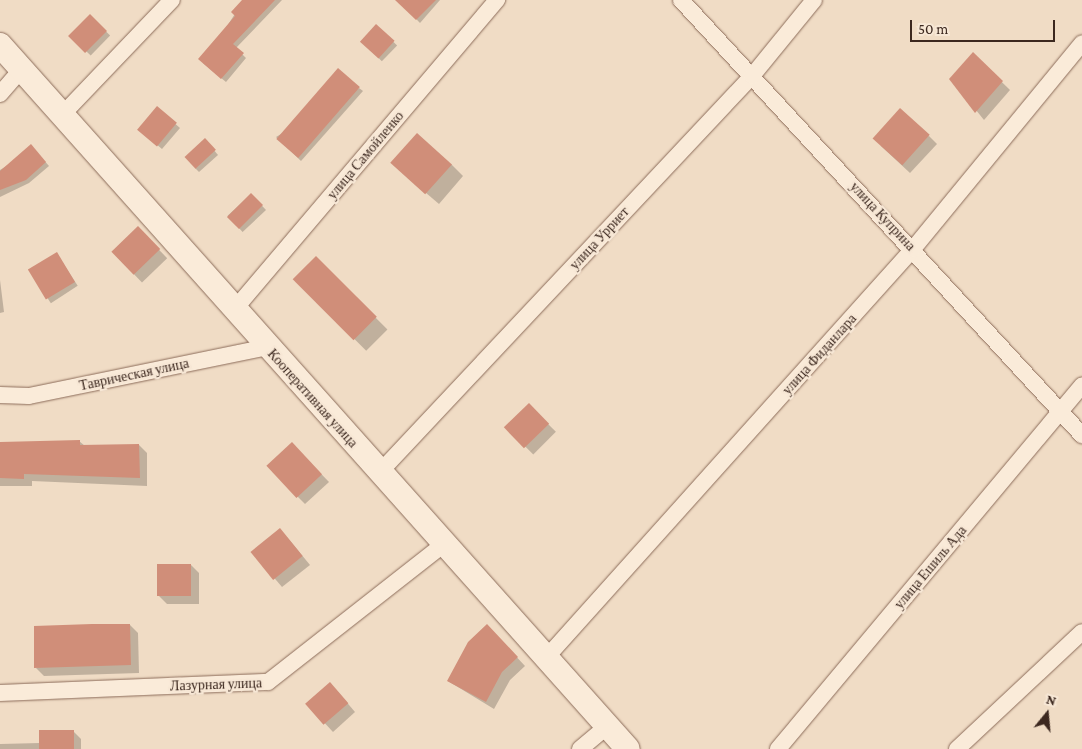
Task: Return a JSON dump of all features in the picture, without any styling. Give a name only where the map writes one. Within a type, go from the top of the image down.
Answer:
[{"type":"street","points":[[62,114],[172,0]]},
{"type":"street","name":"улица Самойленко","points":[[234,310],[497,0]]},
{"type":"street","name":"улица Куприна","points":[[681,0],[913,249],[1082,435]]},
{"type":"street","name":"улица Урриет","points":[[380,472],[752,76],[814,0]]},
{"type":"street","name":"улица Фиданлара","points":[[546,658],[913,249],[1082,43]]},
{"type":"street","name":"Кооперативная улица","points":[[0,45],[267,347],[628,749]]},
{"type":"street","points":[[0,94],[22,69]]},
{"type":"street","name":"Таврическая улица","points":[[0,396],[29,396],[267,347]]},
{"type":"street","name":"улица Ешиль Ада","points":[[778,749],[1082,385]]},
{"type":"street","name":"Лазурная улица","points":[[0,693],[268,682],[444,544]]},
{"type":"street","points":[[957,749],[1082,632]]},
{"type":"street","points":[[580,749],[607,726]]},
{"type":"building","points":[[242,0],[275,0],[233,44],[244,53],[221,79],[198,59],[235,16],[231,12]]},
{"type":"building","points":[[395,0],[436,0],[416,20]]},
{"type":"building","points":[[90,14],[107,31],[85,53],[68,36]]},
{"type":"building","points":[[376,24],[395,41],[379,59],[360,42]]},
{"type":"building","points":[[973,52],[1003,81],[975,113],[949,79]]},
{"type":"building","points":[[338,68],[360,87],[298,158],[276,139]]},
{"type":"building","points":[[157,106],[177,123],[157,146],[137,130]]},
{"type":"building","points":[[900,108],[930,135],[902,165],[873,138]]},
{"type":"building","points":[[417,133],[452,164],[425,194],[390,163]]},
{"type":"building","points":[[205,138],[216,150],[195,169],[185,157]]},
{"type":"building","points":[[31,144],[46,162],[26,180],[0,190],[0,171]]},
{"type":"building","points":[[251,193],[263,205],[239,229],[227,217]]},
{"type":"building","points":[[138,226],[160,249],[134,275],[111,252]]},
{"type":"building","points":[[57,252],[75,282],[46,300],[28,270]]},
{"type":"building","points":[[316,256],[377,317],[353,340],[293,279]]},
{"type":"building","points":[[529,403],[549,424],[524,448],[504,427]]},
{"type":"building","points":[[80,440],[80,445],[139,444],[140,478],[24,474],[24,479],[0,478],[0,442]]},
{"type":"building","points":[[292,442],[322,474],[296,498],[266,466]]},
{"type":"building","points":[[280,528],[303,556],[273,580],[250,552]]},
{"type":"building","points":[[157,564],[191,564],[191,596],[157,596]]},
{"type":"building","points":[[130,624],[131,665],[34,668],[34,626]]},
{"type":"building","points":[[487,624],[518,657],[502,672],[486,702],[447,681],[468,642]]},
{"type":"building","points":[[330,682],[348,703],[323,725],[305,704]]},
{"type":"building","points":[[39,730],[74,730],[74,749],[39,749]]}]
